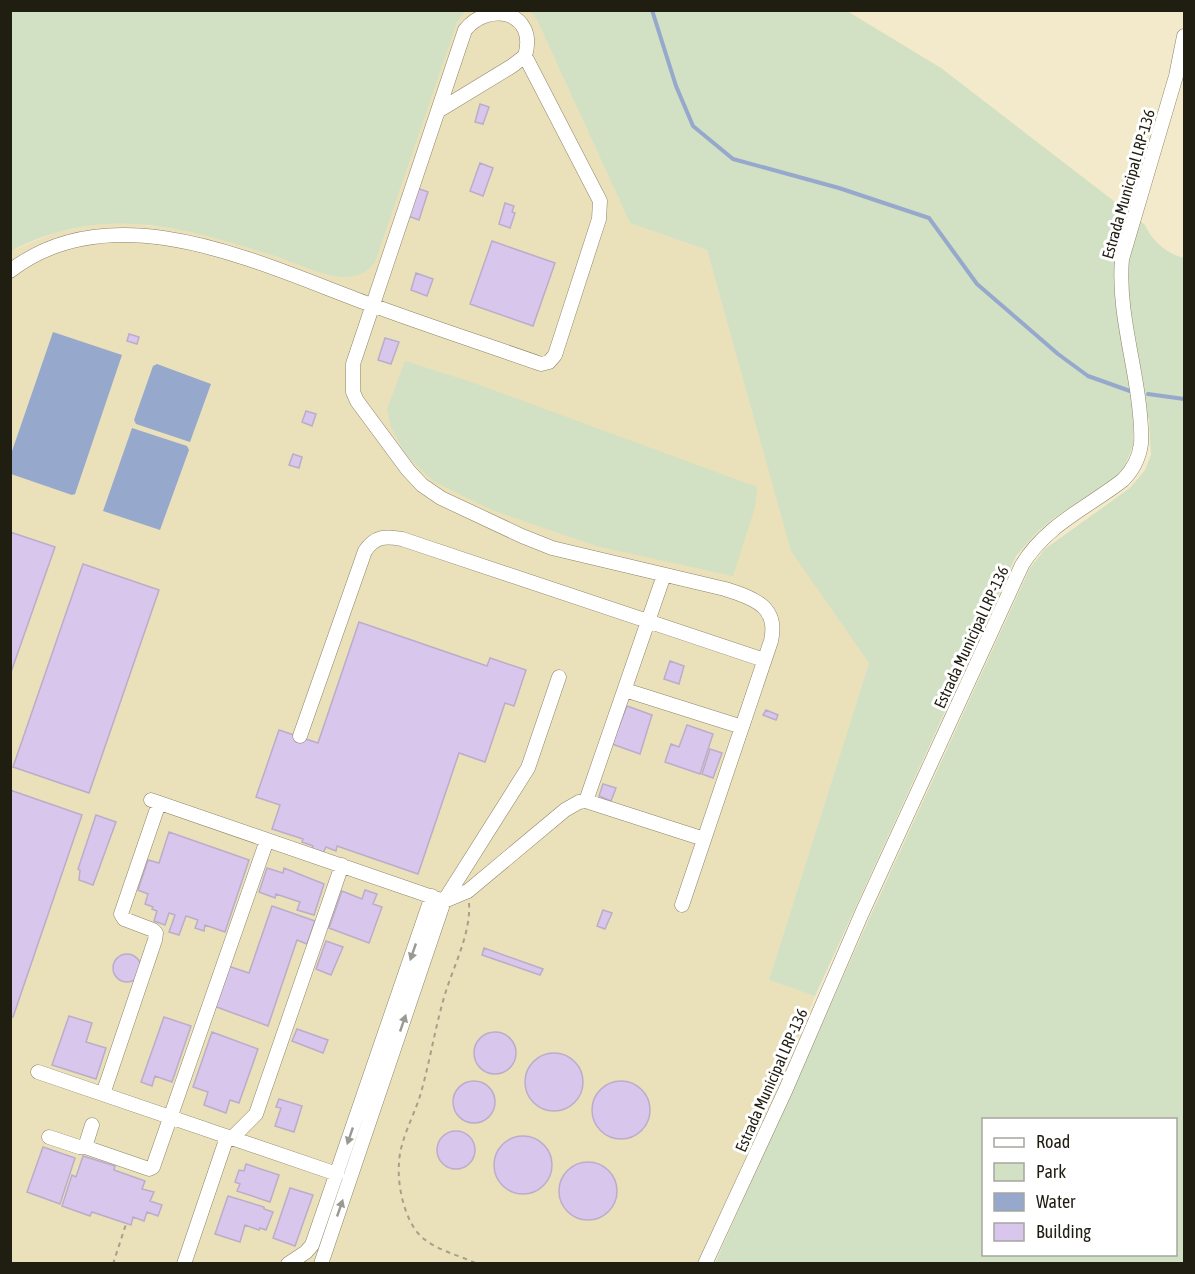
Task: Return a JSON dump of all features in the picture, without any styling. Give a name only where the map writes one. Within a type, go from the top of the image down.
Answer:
[{"type":"street","points":[[10,271],[63,243],[98,235],[125,235],[195,244],[232,254],[374,306],[541,364],[549,362],[555,355],[599,219],[600,201],[525,56],[527,34],[520,20],[503,11],[481,13],[465,30],[374,306],[353,364],[353,392],[399,459],[422,485],[441,498],[540,543],[742,594],[767,610],[772,618],[773,627],[764,660],[682,905]]},
{"type":"street","name":"Estrada Municipal LRP-136","points":[[705,1263],[786,1089],[862,913],[1022,565],[1029,552],[1042,538],[1065,519],[1122,480],[1130,473],[1137,459],[1141,444],[1140,414],[1122,290],[1122,259],[1176,76],[1185,36]]},
{"type":"street","points":[[438,111],[525,56]]},
{"type":"street","points":[[300,736],[365,551],[377,538],[402,539],[764,660]]},
{"type":"street","points":[[586,801],[664,575]]},
{"type":"street","points":[[288,1263],[306,1252],[312,1245],[438,899],[528,768],[558,677]]},
{"type":"street","points":[[626,690],[742,727]]},
{"type":"street","points":[[103,1094],[155,940],[156,933],[153,930],[124,919],[121,914],[155,801],[438,899],[468,891],[565,810],[579,802],[586,801],[704,839]]},
{"type":"street","points":[[49,1137],[152,1169],[267,840]]},
{"type":"street","points":[[184,1263],[230,1137],[256,1114],[342,866]]},
{"type":"street","points":[[321,1263],[438,899]]},
{"type":"street","points":[[38,1072],[337,1174]]},
{"type":"street","points":[[85,1147],[92,1125]]},
{"type":"path","points":[[468,891],[470,918],[444,998],[422,1091],[400,1153],[399,1173],[409,1217],[415,1230],[423,1239],[438,1247],[478,1263]]},
{"type":"path","points":[[112,1263],[126,1224]]},
{"type":"shaded area","points":[[466,11],[530,11],[537,20],[630,223],[707,250],[791,550],[869,663],[769,980],[815,996],[777,1089],[698,1263],[11,1264],[11,251],[54,233],[81,227],[108,223],[136,224],[182,230],[224,239],[337,277],[457,22]]},
{"type":"green space","points":[[11,10],[466,11],[457,22],[375,262],[364,272],[355,276],[339,277],[207,236],[171,228],[135,224],[103,224],[71,229],[40,238],[11,251]]},
{"type":"green space","points":[[530,11],[847,11],[941,68],[1145,225],[1161,246],[1184,258],[1184,1263],[715,1263],[1030,568],[1045,549],[1130,488],[1145,470],[1151,455],[1149,419],[1133,419],[1133,445],[1122,473],[1054,518],[1037,532],[1016,556],[815,996],[769,980],[869,663],[791,551],[707,250],[630,223],[537,20]]},
{"type":"green space","points":[[405,361],[471,382],[757,487],[755,507],[733,576],[596,546],[492,510],[433,481],[406,455],[391,427],[387,409]]},
{"type":"water","points":[[53,332],[122,355],[75,494],[72,495],[11,474],[11,454]]},
{"type":"water","points":[[157,364],[211,384],[190,442],[136,424],[134,420],[153,366]]},
{"type":"water","points":[[132,428],[187,446],[189,450],[160,530],[103,511]]},
{"type":"building","points":[[480,104],[489,107],[483,124],[475,122]]},
{"type":"building","points":[[480,163],[493,168],[483,196],[470,191]]},
{"type":"building","points":[[417,188],[428,192],[419,220],[408,216]]},
{"type":"building","points":[[505,203],[514,206],[512,212],[515,213],[510,228],[499,224]]},
{"type":"building","points":[[492,241],[555,263],[533,326],[470,304]]},
{"type":"building","points":[[416,273],[433,279],[427,296],[411,290]]},
{"type":"building","points":[[129,334],[139,337],[137,344],[127,341]]},
{"type":"building","points":[[385,338],[399,342],[391,364],[378,360]]},
{"type":"building","points":[[306,411],[316,414],[312,426],[302,422]]},
{"type":"building","points":[[293,454],[302,457],[299,468],[289,465]]},
{"type":"building","points":[[10,532],[55,547],[10,675]]},
{"type":"building","points":[[83,564],[159,590],[89,793],[13,767]]},
{"type":"building","points":[[359,622],[487,666],[490,658],[526,670],[514,706],[505,703],[485,762],[459,753],[418,874],[337,846],[336,851],[326,847],[323,853],[312,849],[313,846],[302,842],[303,839],[272,829],[280,805],[256,797],[279,730],[318,743]]},
{"type":"building","points":[[670,661],[684,666],[679,684],[664,679]]},
{"type":"building","points":[[627,706],[652,715],[640,754],[612,744]]},
{"type":"building","points":[[766,710],[778,715],[776,720],[763,715]]},
{"type":"building","points":[[687,725],[713,734],[700,774],[665,762],[671,744],[679,747]]},
{"type":"building","points":[[710,749],[722,753],[713,778],[702,774]]},
{"type":"building","points":[[603,784],[616,788],[611,801],[599,796]]},
{"type":"building","points":[[10,790],[82,815],[13,1017],[10,1016]]},
{"type":"building","points":[[96,815],[116,822],[93,885],[79,880],[80,870],[78,869]]},
{"type":"building","points":[[169,832],[249,860],[225,932],[205,925],[204,931],[195,928],[198,920],[186,916],[179,935],[169,932],[175,915],[169,913],[165,925],[154,921],[157,911],[145,904],[148,894],[138,890],[148,860],[159,863]]},
{"type":"building","points":[[267,868],[283,873],[284,868],[324,884],[314,915],[297,910],[300,902],[276,894],[275,898],[259,892]]},
{"type":"building","points":[[365,890],[377,894],[373,904],[382,907],[369,943],[329,928],[342,891],[362,899]]},
{"type":"building","points":[[272,906],[315,921],[307,944],[297,940],[268,1026],[214,1006],[228,966],[249,973]]},
{"type":"building","points":[[603,910],[612,913],[605,929],[597,926]]},
{"type":"building","points":[[326,941],[343,947],[331,975],[316,969]]},
{"type":"building","points":[[484,948],[543,969],[540,975],[482,955]]},
{"type":"building","points":[[127,954],[137,958],[141,968],[137,978],[127,982],[117,978],[113,968],[117,958]]},
{"type":"building","points":[[69,1016],[92,1023],[86,1042],[106,1048],[96,1079],[52,1065]]},
{"type":"building","points":[[164,1017],[191,1026],[172,1082],[155,1076],[152,1086],[141,1082]]},
{"type":"building","points":[[297,1029],[328,1040],[323,1053],[292,1041]]},
{"type":"building","points":[[212,1032],[258,1049],[239,1103],[230,1100],[226,1113],[204,1105],[208,1092],[193,1087]]},
{"type":"building","points":[[495,1032],[510,1038],[516,1053],[510,1068],[495,1074],[480,1068],[474,1053],[480,1038]]},
{"type":"building","points":[[554,1053],[570,1058],[578,1066],[583,1082],[578,1098],[570,1106],[554,1111],[538,1106],[530,1098],[525,1082],[530,1066],[538,1058]]},
{"type":"building","points":[[474,1081],[489,1087],[495,1102],[489,1117],[474,1123],[459,1117],[453,1102],[459,1087]]},
{"type":"building","points":[[621,1081],[637,1086],[645,1094],[650,1110],[645,1126],[637,1134],[621,1139],[605,1134],[597,1126],[592,1110],[597,1094],[605,1086]]},
{"type":"building","points":[[279,1099],[302,1106],[294,1132],[275,1126],[281,1108],[276,1107]]},
{"type":"building","points":[[456,1131],[469,1137],[475,1150],[469,1163],[456,1169],[443,1163],[437,1150],[443,1137]]},
{"type":"building","points":[[523,1136],[539,1141],[547,1149],[552,1165],[547,1181],[539,1189],[523,1194],[507,1189],[499,1181],[494,1165],[499,1149],[507,1141]]},
{"type":"building","points":[[43,1147],[75,1158],[60,1204],[27,1192]]},
{"type":"building","points":[[83,1156],[115,1166],[114,1170],[145,1181],[142,1189],[154,1192],[150,1201],[162,1205],[158,1216],[147,1212],[144,1221],[133,1217],[131,1225],[92,1212],[90,1216],[62,1206],[72,1175],[76,1177]]},
{"type":"building","points":[[588,1162],[604,1167],[612,1175],[617,1191],[612,1207],[604,1215],[588,1220],[572,1215],[564,1207],[559,1191],[564,1175],[572,1167]]},
{"type":"building","points":[[246,1164],[279,1175],[270,1202],[237,1191],[240,1184],[235,1182],[239,1170],[244,1171]]},
{"type":"building","points":[[290,1188],[313,1195],[295,1246],[273,1238]]},
{"type":"building","points":[[228,1196],[273,1212],[266,1230],[245,1225],[240,1242],[215,1234]]},
{"type":"waterway","points":[[652,10],[676,86],[693,126],[733,159],[839,188],[929,218],[977,284],[1058,354],[1088,376],[1130,391]]},
{"type":"waterway","points":[[1148,394],[1184,399]]}]
